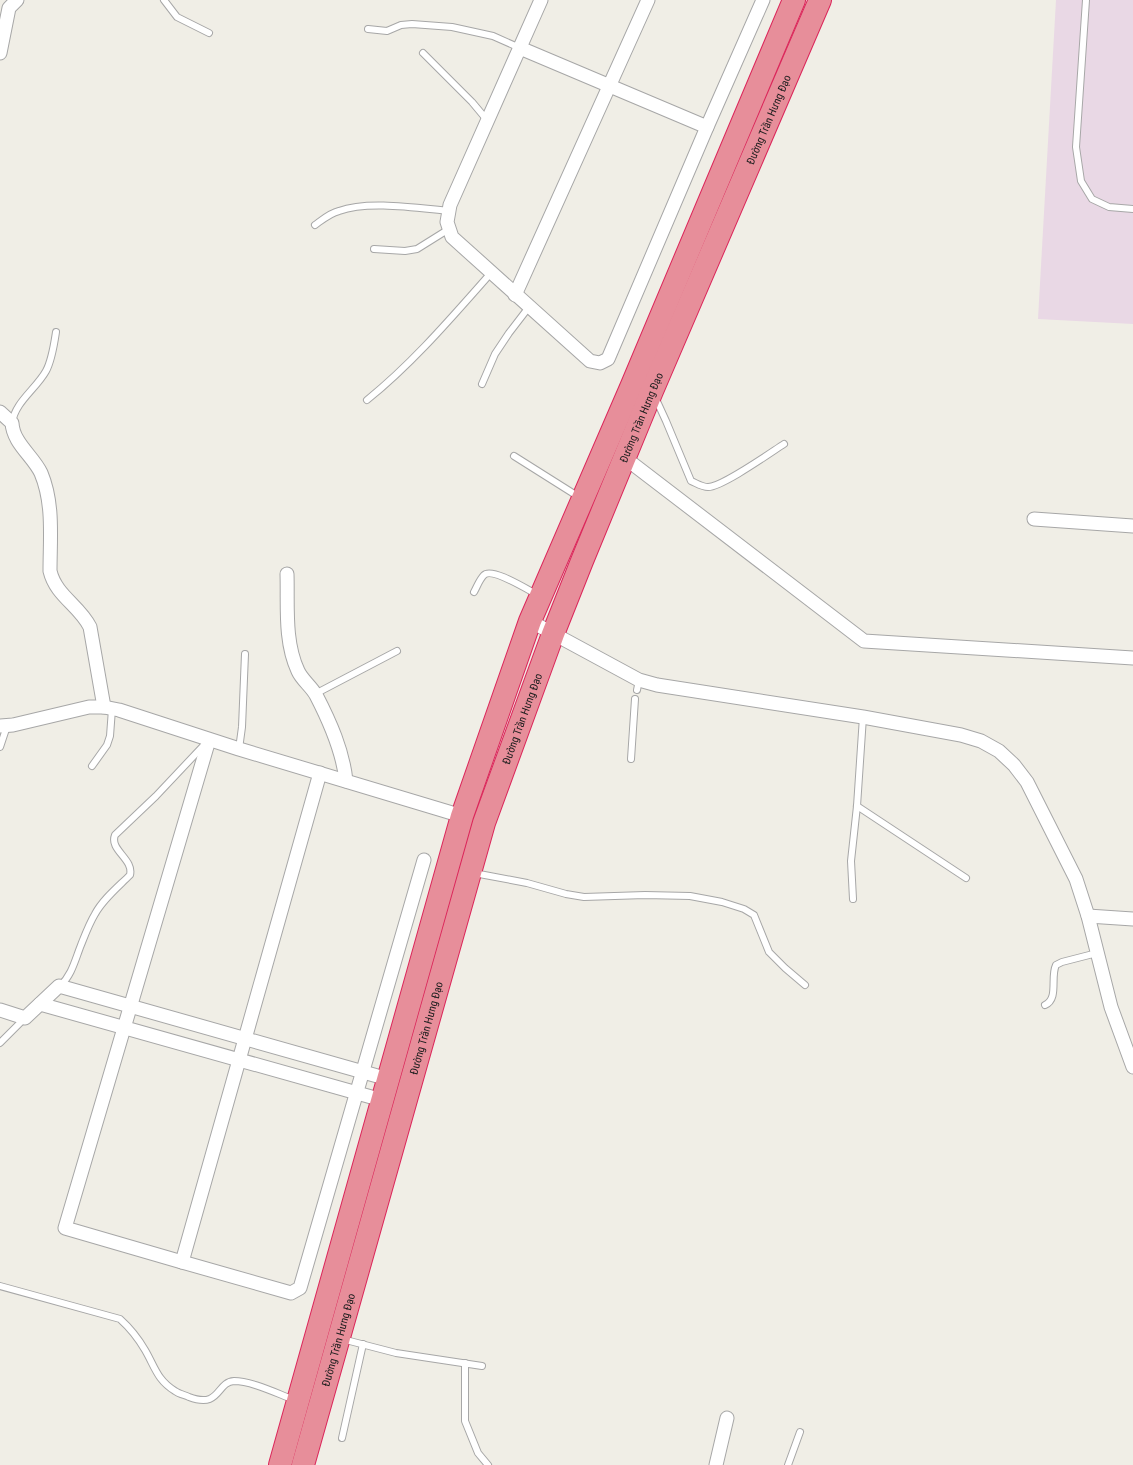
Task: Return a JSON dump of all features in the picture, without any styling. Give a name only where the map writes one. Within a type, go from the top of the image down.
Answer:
[{"type":"highway","name":"Đường Trần Hưng Đạo","points":[[280,1465],[462,816],[530,621],[584,499],[794,0]]},
{"type":"highway","name":"Đường Trần Hưng Đạo","points":[[303,1465],[484,823],[553,634],[652,392],[820,0]]},
{"type":"highway","points":[[298,1401],[319,1407]]},
{"type":"street","points":[[0,53],[9,8],[16,0]]},
{"type":"street","points":[[541,0],[450,205],[447,222],[452,237],[491,273],[590,361],[600,363],[608,360],[707,127],[763,0]]},
{"type":"street","points":[[515,295],[648,0]]},
{"type":"street","points":[[520,48],[707,127]]},
{"type":"street","points":[[0,412],[12,423],[12,429],[16,438],[41,473],[49,498],[51,510],[50,571],[52,581],[58,590],[85,617],[90,627],[108,708]]},
{"type":"street","points":[[625,458],[864,641],[1133,658]]},
{"type":"street","points":[[1034,519],[1133,526]]},
{"type":"street","points":[[287,574],[288,624],[292,653],[302,678],[315,694],[340,747],[346,781]]},
{"type":"street","points":[[530,621],[638,685],[657,685],[863,717],[961,735],[981,741],[999,751],[1014,765],[1027,782],[1076,879],[1088,916],[1111,1007],[1133,1067]]},
{"type":"street","points":[[4,726],[89,707],[108,708],[462,816]]},
{"type":"street","points":[[209,740],[65,1228],[291,1293],[300,1288],[424,860]]},
{"type":"street","points":[[182,1262],[320,773]]},
{"type":"street","points":[[1088,916],[1133,919]]},
{"type":"street","points":[[0,1010],[25,1018],[60,986],[388,1079]]},
{"type":"street","points":[[40,1004],[382,1100]]},
{"type":"street","points":[[716,1465],[727,1418]]},
{"type":"lane","points":[[164,0],[177,17],[209,33]]},
{"type":"lane","points":[[1086,0],[1076,148],[1081,181],[1092,199],[1109,208],[1133,209]]},
{"type":"lane","points":[[368,29],[387,31],[401,25],[412,24],[452,27],[492,36],[520,48]]},
{"type":"lane","points":[[423,53],[468,97],[488,120]]},
{"type":"lane","points":[[315,225],[338,211],[354,207],[377,206],[449,211]]},
{"type":"lane","points":[[374,249],[405,251],[418,249],[449,229]]},
{"type":"lane","points":[[367,400],[388,383],[491,273]]},
{"type":"lane","points":[[482,384],[495,354],[509,332],[529,307]]},
{"type":"lane","points":[[12,423],[18,408],[46,372],[50,361],[56,332]]},
{"type":"lane","points":[[652,392],[691,481],[697,484],[708,487],[717,484],[734,476],[784,444]]},
{"type":"lane","points":[[514,456],[584,499]]},
{"type":"lane","points":[[474,592],[484,575],[489,573],[502,577],[541,597]]},
{"type":"lane","points":[[315,694],[397,651]]},
{"type":"lane","points":[[239,749],[242,727],[245,654]]},
{"type":"lane","points":[[631,759],[635,699]]},
{"type":"lane","points":[[92,766],[107,745],[110,736],[108,708]]},
{"type":"lane","points":[[853,899],[851,861],[857,806],[863,717]]},
{"type":"lane","points":[[0,747],[4,726]]},
{"type":"lane","points":[[60,986],[65,981],[72,968],[95,912],[130,875],[130,868],[115,844],[115,835],[156,796],[209,740]]},
{"type":"lane","points":[[857,806],[966,878]]},
{"type":"lane","points":[[469,873],[527,883],[566,894],[584,897],[645,895],[690,896],[722,902],[744,909],[754,915],[769,952],[805,985]]},
{"type":"lane","points":[[1045,1005],[1053,995],[1053,976],[1056,965],[1097,953]]},
{"type":"lane","points":[[0,1043],[25,1018]]},
{"type":"lane","points":[[0,1286],[120,1319],[130,1328],[145,1349],[158,1377],[175,1392],[197,1400],[207,1401],[233,1381],[250,1384],[298,1401]]},
{"type":"lane","points":[[339,1338],[396,1353],[482,1366]]},
{"type":"lane","points":[[342,1438],[363,1344]]},
{"type":"lane","points":[[465,1363],[465,1421],[478,1453],[488,1465]]},
{"type":"lane","points":[[788,1465],[800,1432]]},
{"type":"shaded area","points":[[1056,0],[1133,0],[1133,324],[1038,319]]}]
